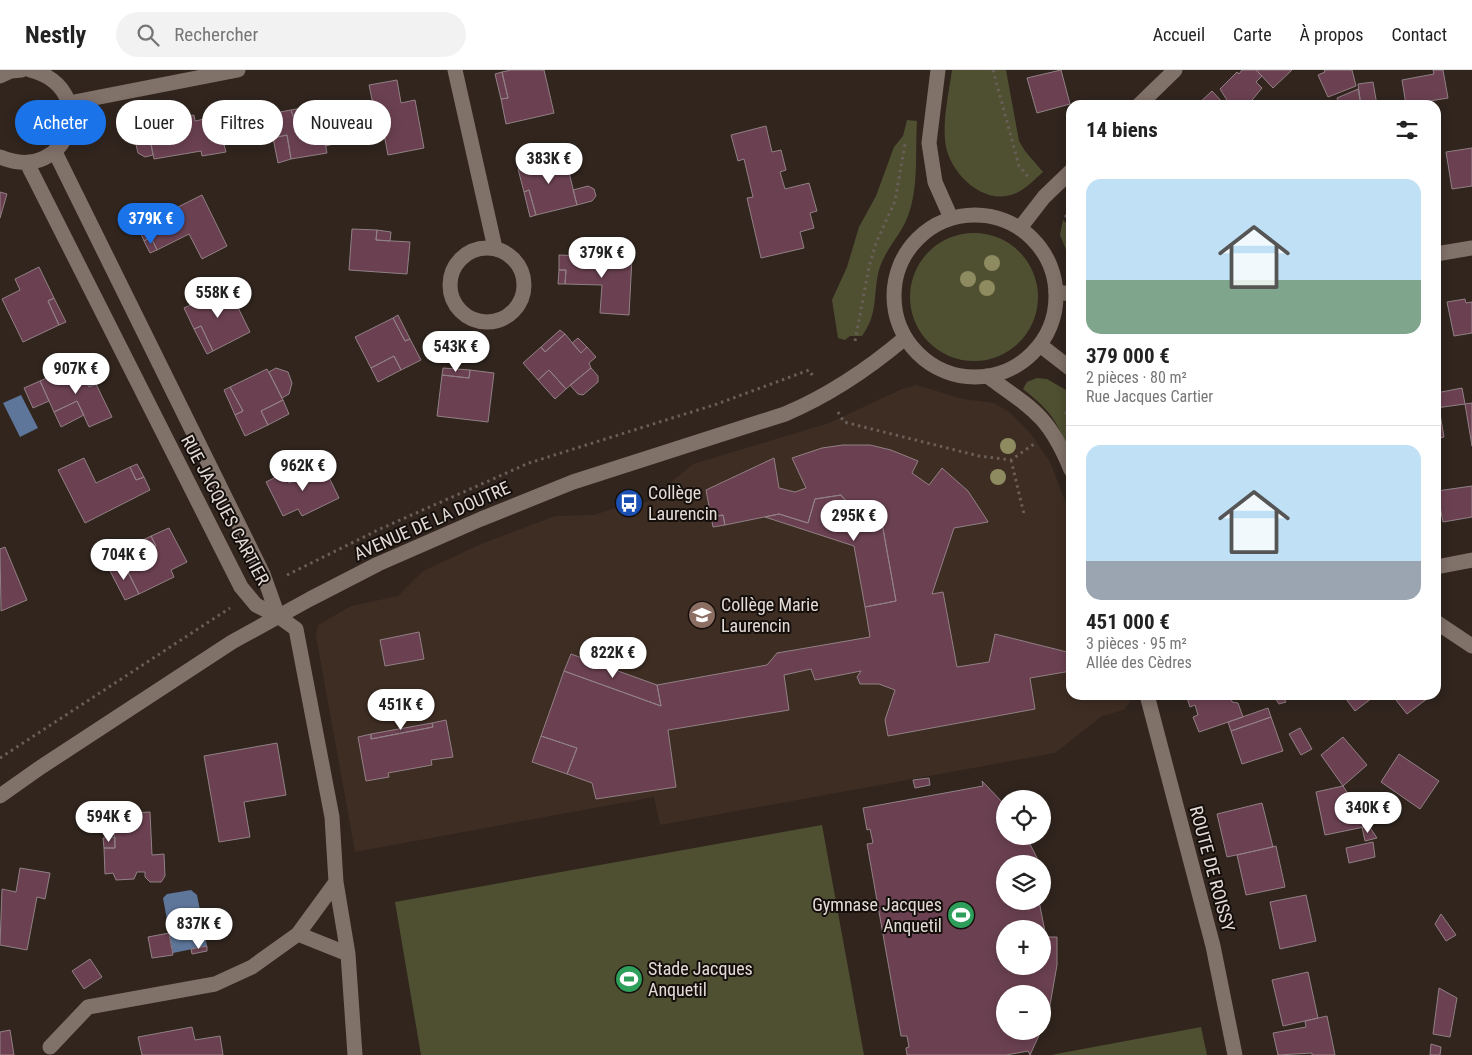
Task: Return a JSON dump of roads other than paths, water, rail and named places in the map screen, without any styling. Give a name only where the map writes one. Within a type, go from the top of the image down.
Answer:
[{"type":"street","points":[[0,76],[11,71],[22,70]]},
{"type":"street","points":[[30,70],[54,80],[63,90],[68,100]]},
{"type":"street","points":[[84,100],[238,70]]},
{"type":"street","points":[[455,70],[495,248]]},
{"type":"street","points":[[938,70],[929,143],[935,182],[951,218]]},
{"type":"street","points":[[1144,100],[1175,70]]},
{"type":"street","points":[[0,157],[12,162],[27,163],[42,160],[55,152],[61,145]]},
{"type":"street","name":"RUE JACQUES CARTIER","points":[[55,152],[263,574],[278,616]]},
{"type":"street","name":"RUE JACQUES CARTIER","points":[[27,163],[241,587],[256,605],[278,616]]},
{"type":"street","points":[[1020,228],[1044,197],[1066,176]]},
{"type":"street","points":[[974,215],[998,218],[1020,228],[1038,245],[1064,293],[1040,345],[1025,360],[1006,372],[987,376],[962,377],[939,370],[919,356],[905,338],[895,315],[893,291],[898,267],[910,246],[922,234],[951,218],[974,215]]},
{"type":"street","points":[[482,248],[495,248],[506,253],[516,261],[522,272],[525,284],[522,297],[516,308],[507,316],[495,321],[482,322],[471,318],[454,302],[450,290],[450,279],[454,267],[461,258],[471,251],[482,248]]},
{"type":"street","points":[[1441,253],[1472,248]]},
{"type":"street","name":"AVENUE DE LA DOUTRE","points":[[0,796],[190,668],[278,616],[378,564],[530,498],[617,467],[785,414],[809,404],[852,380],[905,338]]},
{"type":"street","points":[[1040,345],[1066,365]]},
{"type":"street","points":[[987,376],[1040,415],[1059,441],[1066,458]]},
{"type":"street","points":[[1441,566],[1472,560]]},
{"type":"street","points":[[278,616],[296,629],[332,817],[336,882],[348,954],[356,1055]]},
{"type":"street","points":[[1441,625],[1472,646]]},
{"type":"street","name":"ROUTE DE ROISSY","points":[[1148,700],[1213,946],[1235,1055]]},
{"type":"street","points":[[50,1047],[88,1007],[215,984],[252,967],[298,934],[336,882]]},
{"type":"street","points":[[298,934],[348,954]]},
{"type":"water","points":[[21,395],[38,428],[20,437],[3,403]]},
{"type":"water","points":[[191,890],[197,895],[207,946],[173,953],[163,898],[167,894]]},
{"type":"place","name":"Collège Laurencin","points":[[629,503]]},
{"type":"place","name":"Collège Marie Laurencin","points":[[702,615]]},
{"type":"place","name":"Gymnase Jacques Anquetil","points":[[961,915]]},
{"type":"place","name":"Stade Jacques Anquetil","points":[[629,979]]}]
